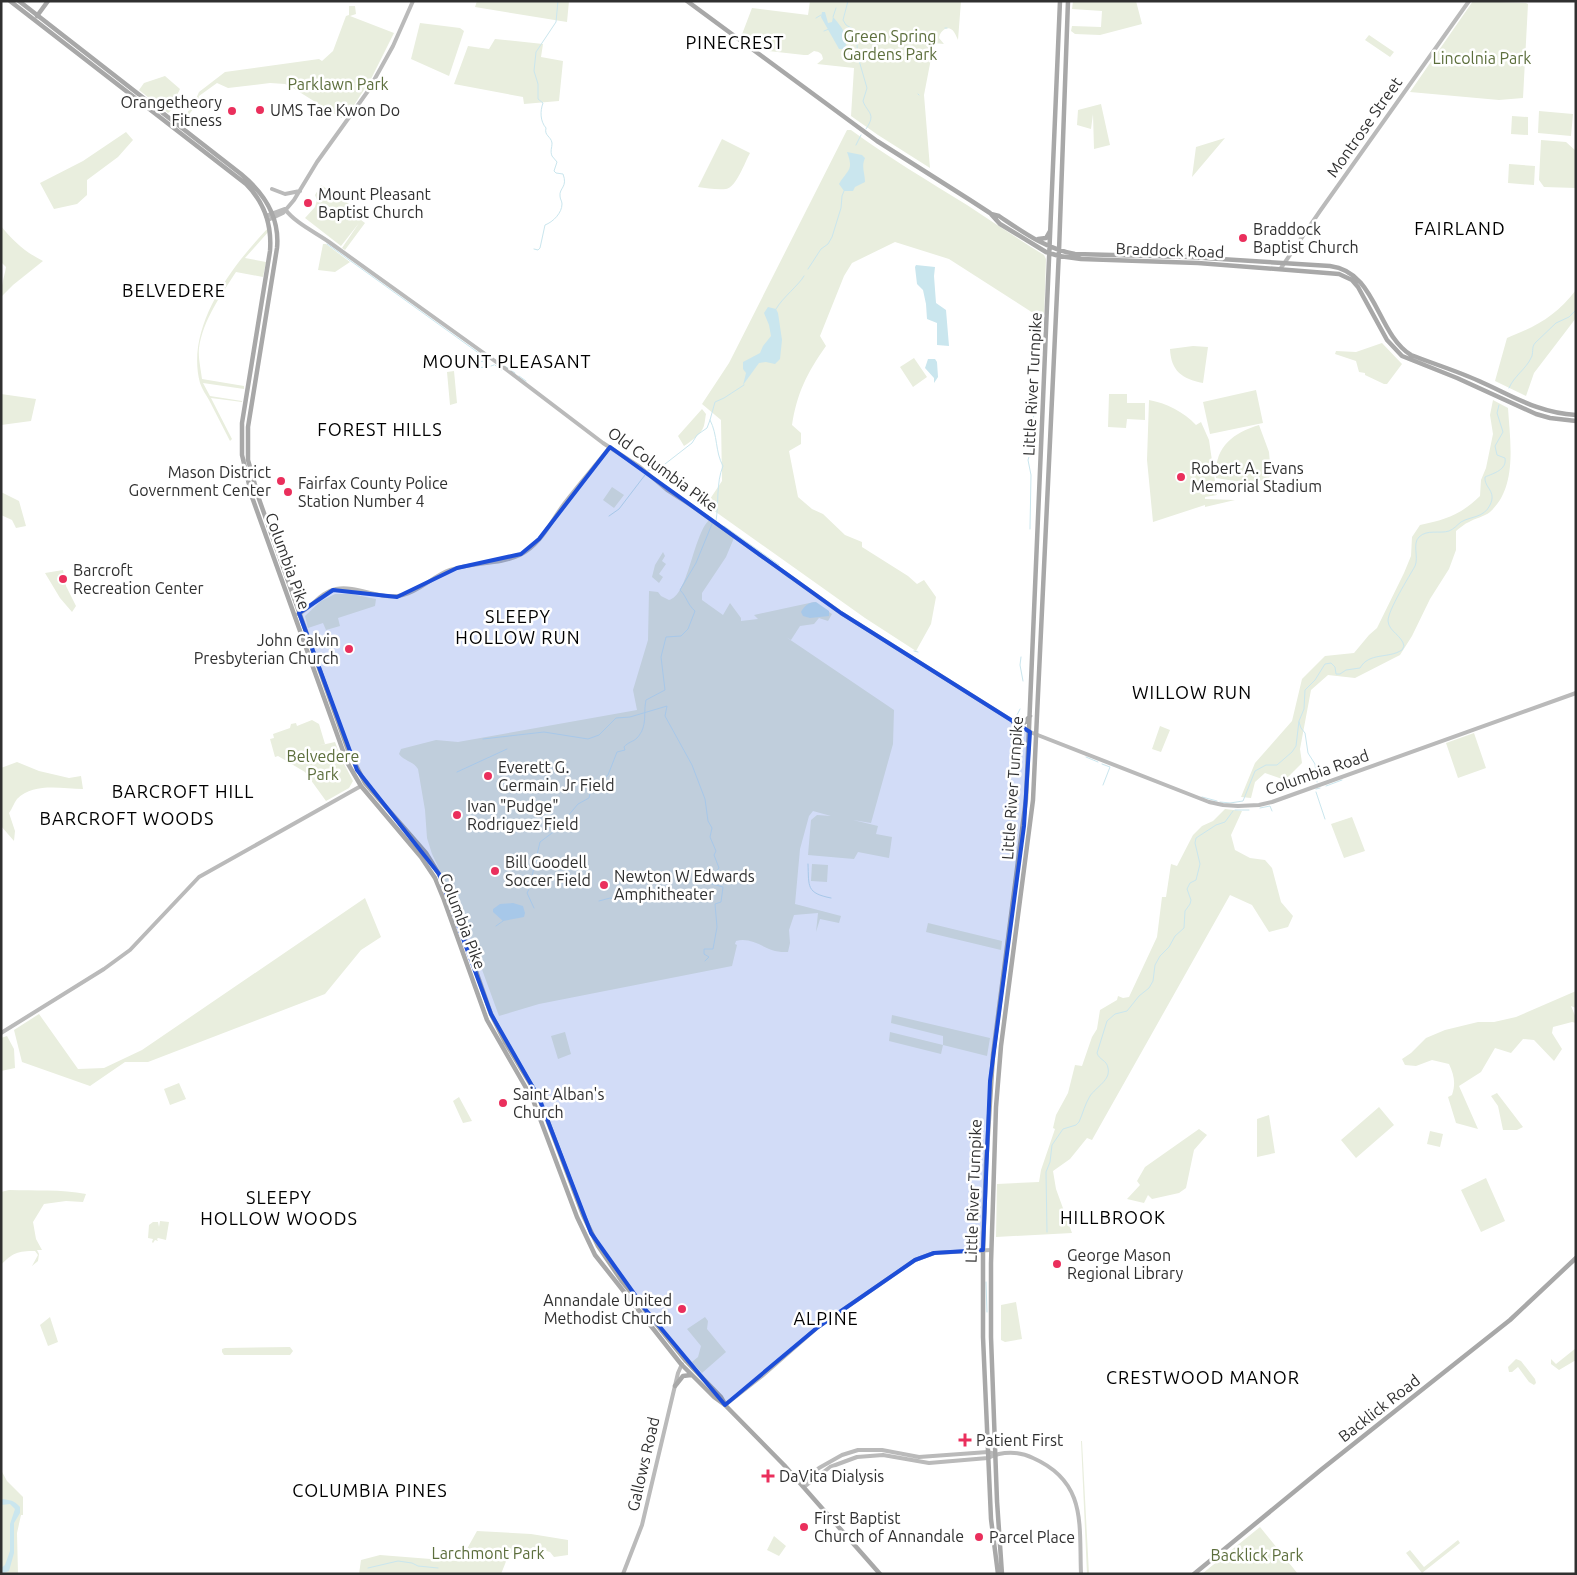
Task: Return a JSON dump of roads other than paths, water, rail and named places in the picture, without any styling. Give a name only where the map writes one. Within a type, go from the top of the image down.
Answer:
[{"type":"main road","name":"Columbia Pike","points":[[10,1],[36,18],[241,174],[262,194],[273,215],[277,230],[277,248],[248,418],[250,466],[258,499],[348,750],[363,784],[434,865],[450,897],[497,1027],[539,1098],[583,1215],[598,1246],[621,1280],[686,1361],[721,1397],[725,1405]]},
{"type":"main road","name":"Columbia Pike","points":[[19,1],[36,18],[246,184],[257,197],[267,218],[271,234],[270,251],[242,423],[241,448],[252,497],[343,752],[363,784],[421,857],[434,878],[444,900],[487,1020],[506,1056],[528,1090],[577,1217],[597,1256],[681,1364],[714,1397],[725,1405],[804,1487],[880,1574]]},
{"type":"main road","points":[[36,18],[48,1]]},
{"type":"main road","name":"Braddock Road","points":[[687,1],[877,141],[990,214],[1000,224],[1050,253],[1081,259],[1281,268],[1332,272],[1343,275],[1352,280],[1389,344],[1402,356],[1457,378],[1536,414],[1550,418],[1576,421]]},
{"type":"main road","name":"Little River Turnpike","points":[[1000,1574],[990,1506],[983,1337],[983,1250],[990,1081],[1024,826],[1030,732],[1060,1]]},
{"type":"main road","name":"Little River Turnpike","points":[[1000,1574],[991,1348],[991,1250],[998,1068],[1032,817],[1059,256],[1068,1]]},
{"type":"main road","name":"Braddock Road","points":[[990,214],[999,216],[1050,247],[1082,254],[1189,257],[1336,267],[1352,273],[1366,289],[1394,340],[1404,351],[1456,371],[1539,409],[1557,414],[1576,415]]},
{"type":"main road","points":[[1031,237],[1038,239],[1046,238],[1051,227]]},
{"type":"main road","points":[[1013,722],[1024,723],[1030,715]]},
{"type":"main road","points":[[475,970],[475,958],[479,950]]},
{"type":"main road","name":"Backlick Road","points":[[1194,1574],[1344,1451],[1510,1320],[1576,1258]]},
{"type":"main road","points":[[675,1386],[683,1376],[692,1376]]},
{"type":"main road","points":[[990,1506],[994,1509],[999,1531]]},
{"type":"street","points":[[267,218],[283,213],[372,83],[393,46],[413,1]]},
{"type":"street","name":"Montrose Street","points":[[1281,268],[1469,1]]},
{"type":"street","points":[[272,189],[285,194],[300,190]]},
{"type":"street","name":"Old Columbia Pike","points":[[285,209],[303,225],[336,246],[486,355],[667,490],[842,613],[1037,736]]},
{"type":"street","points":[[294,615],[322,595],[333,590],[348,589],[397,597],[409,593],[437,576],[457,568],[508,559],[521,554],[532,547],[539,539],[610,447]]},
{"type":"street","name":"Columbia Road","points":[[1037,736],[1203,800],[1223,805],[1250,806],[1291,796],[1576,693]]},
{"type":"street","points":[[1,1033],[130,950],[199,877],[363,784]]},
{"type":"street","points":[[725,1405],[773,1367],[818,1327],[915,1260],[934,1253],[991,1250]]},
{"type":"street","points":[[681,1364],[686,1361]]},
{"type":"street","name":"Gallows Road","points":[[623,1574],[642,1525],[681,1364]]},
{"type":"street","points":[[804,1487],[806,1481],[819,1468],[842,1455],[858,1450],[882,1450],[924,1457],[1014,1453],[1030,1456],[1056,1470],[1073,1494],[1078,1508],[1082,1574]]},
{"type":"water","points":[[822,12],[825,12],[828,23],[832,22],[833,17],[842,28],[846,40],[845,49],[839,49],[821,17]]},
{"type":"water","points":[[847,152],[862,155],[865,158],[863,167],[865,182],[855,187],[853,191],[844,191],[839,184],[850,167]]},
{"type":"water","points":[[916,265],[935,267],[936,303],[946,310],[949,346],[937,345],[937,323],[927,319],[923,290],[917,284]]},
{"type":"water","points":[[768,307],[776,309],[778,313],[782,340],[780,359],[775,364],[759,363],[743,385],[746,373],[743,369],[743,362],[760,353],[771,336],[764,313]]},
{"type":"water","points":[[928,359],[935,359],[937,362],[938,377],[934,383],[934,378],[925,368]]},
{"type":"water","points":[[816,602],[829,611],[829,616],[810,618],[803,616],[801,612],[804,608]]},
{"type":"water","points":[[513,903],[523,906],[524,917],[503,921],[493,912],[493,909],[500,904]]},
{"type":"water","points":[[1,1499],[16,1503],[20,1507],[20,1513],[14,1523],[14,1553],[9,1571],[1,1574],[1,1568],[5,1565],[10,1551],[10,1524],[15,1509],[10,1504],[1,1505]]},
{"type":"waterway","points":[[534,249],[538,250],[540,248],[545,225],[559,214],[562,204],[560,193],[564,185],[563,174],[554,171],[557,162],[552,156],[552,143],[546,133],[542,119],[543,103],[538,99],[538,84],[534,71],[536,52],[556,22],[558,1]]},
{"type":"waterway","points":[[848,1],[843,20],[856,33],[858,57],[867,88],[863,101],[871,116],[866,129]]},
{"type":"waterway","points":[[833,17],[836,8]]},
{"type":"waterway","points":[[816,18],[821,15]]},
{"type":"waterway","points":[[824,31],[829,29]]},
{"type":"waterway","points":[[856,145],[861,135]]},
{"type":"waterway","points":[[808,269],[821,249],[828,244],[832,237],[844,191]]},
{"type":"waterway","points":[[327,244],[487,359],[485,361],[456,365]]},
{"type":"waterway","points":[[776,309],[804,276]]},
{"type":"waterway","points":[[1509,388],[1529,362],[1535,343],[1556,323],[1569,317],[1576,310]]},
{"type":"waterway","points":[[502,353],[498,359],[499,362],[515,373]]},
{"type":"waterway","points":[[495,365],[501,370]]},
{"type":"waterway","points":[[475,368],[486,367]]},
{"type":"waterway","points":[[465,369],[471,368]]},
{"type":"waterway","points":[[519,376],[526,381]]},
{"type":"waterway","points":[[648,470],[656,471],[692,443],[697,435],[707,428],[715,402],[744,385]]},
{"type":"waterway","points":[[1220,802],[1243,801],[1255,771],[1266,765],[1277,765],[1292,752],[1296,746],[1299,721],[1304,709],[1305,690],[1315,680],[1325,664],[1331,663],[1335,667],[1336,674],[1340,674],[1346,670],[1360,668],[1368,660],[1402,650],[1403,642],[1391,628],[1388,621],[1395,602],[1415,566],[1417,540],[1426,533],[1451,530],[1461,522],[1484,512],[1492,500],[1485,477],[1502,468],[1505,462],[1505,458],[1497,455],[1495,446],[1503,432],[1497,413],[1499,405]]},
{"type":"waterway","points":[[1033,420],[1034,414]]},
{"type":"waterway","points":[[710,420],[720,461],[723,466],[718,486],[716,521]]},
{"type":"waterway","points":[[1030,529],[1031,475],[1028,460],[1032,447],[1033,426]]},
{"type":"waterway","points":[[609,516],[619,509],[645,475]]},
{"type":"waterway","points":[[534,908],[527,893],[540,842],[556,830],[578,804],[589,798],[591,789],[608,775],[617,752],[625,750],[624,747],[635,739],[643,729],[646,700],[665,690],[661,657],[666,637],[681,636],[688,629],[695,611],[680,590],[696,563],[712,524]]},
{"type":"waterway","points":[[724,526],[779,565]]},
{"type":"waterway","points":[[757,555],[766,561]]},
{"type":"waterway","points":[[781,572],[789,578]]},
{"type":"waterway","points":[[914,651],[918,652]]},
{"type":"waterway","points":[[1021,657],[1020,665],[1023,681]]},
{"type":"waterway","points":[[483,739],[544,732],[588,739],[599,735],[616,718],[630,717],[667,706],[665,716],[692,765],[705,799],[708,821],[712,828],[710,837],[716,851],[714,855],[719,868],[714,874],[712,884],[723,887],[721,902],[715,904],[717,927],[713,949],[704,949],[704,954],[709,957],[705,961]]},
{"type":"waterway","points":[[1017,715],[1020,709]]},
{"type":"waterway","points":[[1299,722],[1305,733],[1308,753],[1315,764],[1317,782]]},
{"type":"waterway","points":[[457,772],[507,749]]},
{"type":"waterway","points":[[1086,757],[1098,762]]},
{"type":"waterway","points":[[1102,764],[1110,767],[1103,785]]},
{"type":"waterway","points":[[1326,786],[1342,780]]},
{"type":"waterway","points":[[1316,789],[1320,788]]},
{"type":"waterway","points":[[1316,792],[1325,819]]},
{"type":"waterway","points":[[1202,797],[1217,801]]},
{"type":"waterway","points":[[1260,808],[1270,806],[1272,811]]},
{"type":"waterway","points":[[1235,810],[1249,810]]},
{"type":"waterway","points":[[1047,1232],[1046,1172],[1050,1162],[1052,1145],[1063,1129],[1076,1125],[1079,1122],[1090,1096],[1107,1076],[1107,1065],[1097,1053],[1107,1021],[1115,1014],[1127,1011],[1139,996],[1149,988],[1153,981],[1155,965],[1160,956],[1169,947],[1175,936],[1184,928],[1185,911],[1191,900],[1187,889],[1190,883],[1196,880],[1200,864],[1195,843],[1196,838],[1216,825],[1225,822],[1233,811]]},
{"type":"waterway","points":[[808,864],[810,888],[817,894],[831,898]]},
{"type":"waterway","points":[[599,901],[610,898],[619,899]]},
{"type":"waterway","points":[[496,926],[503,921]]},
{"type":"waterway","points":[[986,1282],[987,1312]]},
{"type":"waterway","points":[[368,1568],[398,1561],[438,1568]]},
{"type":"place","name":"UMS Tae Kwon Do","points":[[260,110]]},
{"type":"place","name":"Orangetheory Fitness","points":[[232,111]]},
{"type":"place","name":"Mount Pleasant Baptist Church","points":[[308,203]]},
{"type":"place","name":"Braddock Baptist Church","points":[[1243,238]]},
{"type":"place","name":"Robert A. Evans Memorial Stadium","points":[[1181,477]]},
{"type":"place","name":"Mason District Government Center","points":[[281,481]]},
{"type":"place","name":"Fairfax County Police Station Number 4","points":[[288,492]]},
{"type":"place","name":"Barcroft Recreation Center","points":[[63,579]]},
{"type":"place","name":"John Calvin Presbyterian Church","points":[[349,649]]},
{"type":"place","name":"Everett G. Germain Jr Field","points":[[488,776]]},
{"type":"place","name":"Ivan \"Pudge\" Rodriguez Field","points":[[457,815]]},
{"type":"place","name":"Bill Goodell Soccer Field","points":[[495,871]]},
{"type":"place","name":"Newton W Edwards Amphitheater","points":[[604,885]]},
{"type":"place","name":"Saint Alban's Church","points":[[503,1103]]},
{"type":"place","name":"George Mason Regional Library","points":[[1057,1264]]},
{"type":"place","name":"Annandale United Methodist Church","points":[[682,1309]]},
{"type":"place","name":"Patient First","points":[[965,1440]]},
{"type":"place","name":"DaVita Dialysis","points":[[768,1476]]},
{"type":"place","name":"First Baptist Church of Annandale","points":[[804,1527]]},
{"type":"place","name":"Parcel Place","points":[[979,1537]]},
{"type":"district","name":"PINECREST","points":[[735,43]]},
{"type":"district","name":"FAIRLAND","points":[[1460,229]]},
{"type":"district","name":"BELVEDERE","points":[[174,291]]},
{"type":"district","name":"MOUNT PLEASANT","points":[[507,362]]},
{"type":"district","name":"FOREST HILLS","points":[[380,430]]},
{"type":"district","name":"SLEEPY HOLLOW RUN","points":[[518,628]]},
{"type":"district","name":"WILLOW RUN","points":[[1192,693]]},
{"type":"district","name":"BARCROFT HILL","points":[[183,792]]},
{"type":"district","name":"BARCROFT WOODS","points":[[127,819]]},
{"type":"district","name":"SLEEPY HOLLOW WOODS","points":[[279,1208]]},
{"type":"district","name":"HILLBROOK","points":[[1113,1218]]},
{"type":"district","name":"ALPINE","points":[[826,1319]]},
{"type":"district","name":"CRESTWOOD MANOR","points":[[1203,1378]]},
{"type":"district","name":"COLUMBIA PINES","points":[[370,1491]]},
{"type":"park label","name":"Green Spring Gardens Park","points":[[890,45]]},
{"type":"park label","name":"Lincolnia Park","points":[[1482,58]]},
{"type":"park label","name":"Parklawn Park","points":[[338,84]]},
{"type":"park label","name":"Belvedere Park","points":[[323,765]]},
{"type":"park label","name":"Larchmont Park","points":[[488,1553]]},
{"type":"park label","name":"Backlick Park","points":[[1257,1555]]}]
